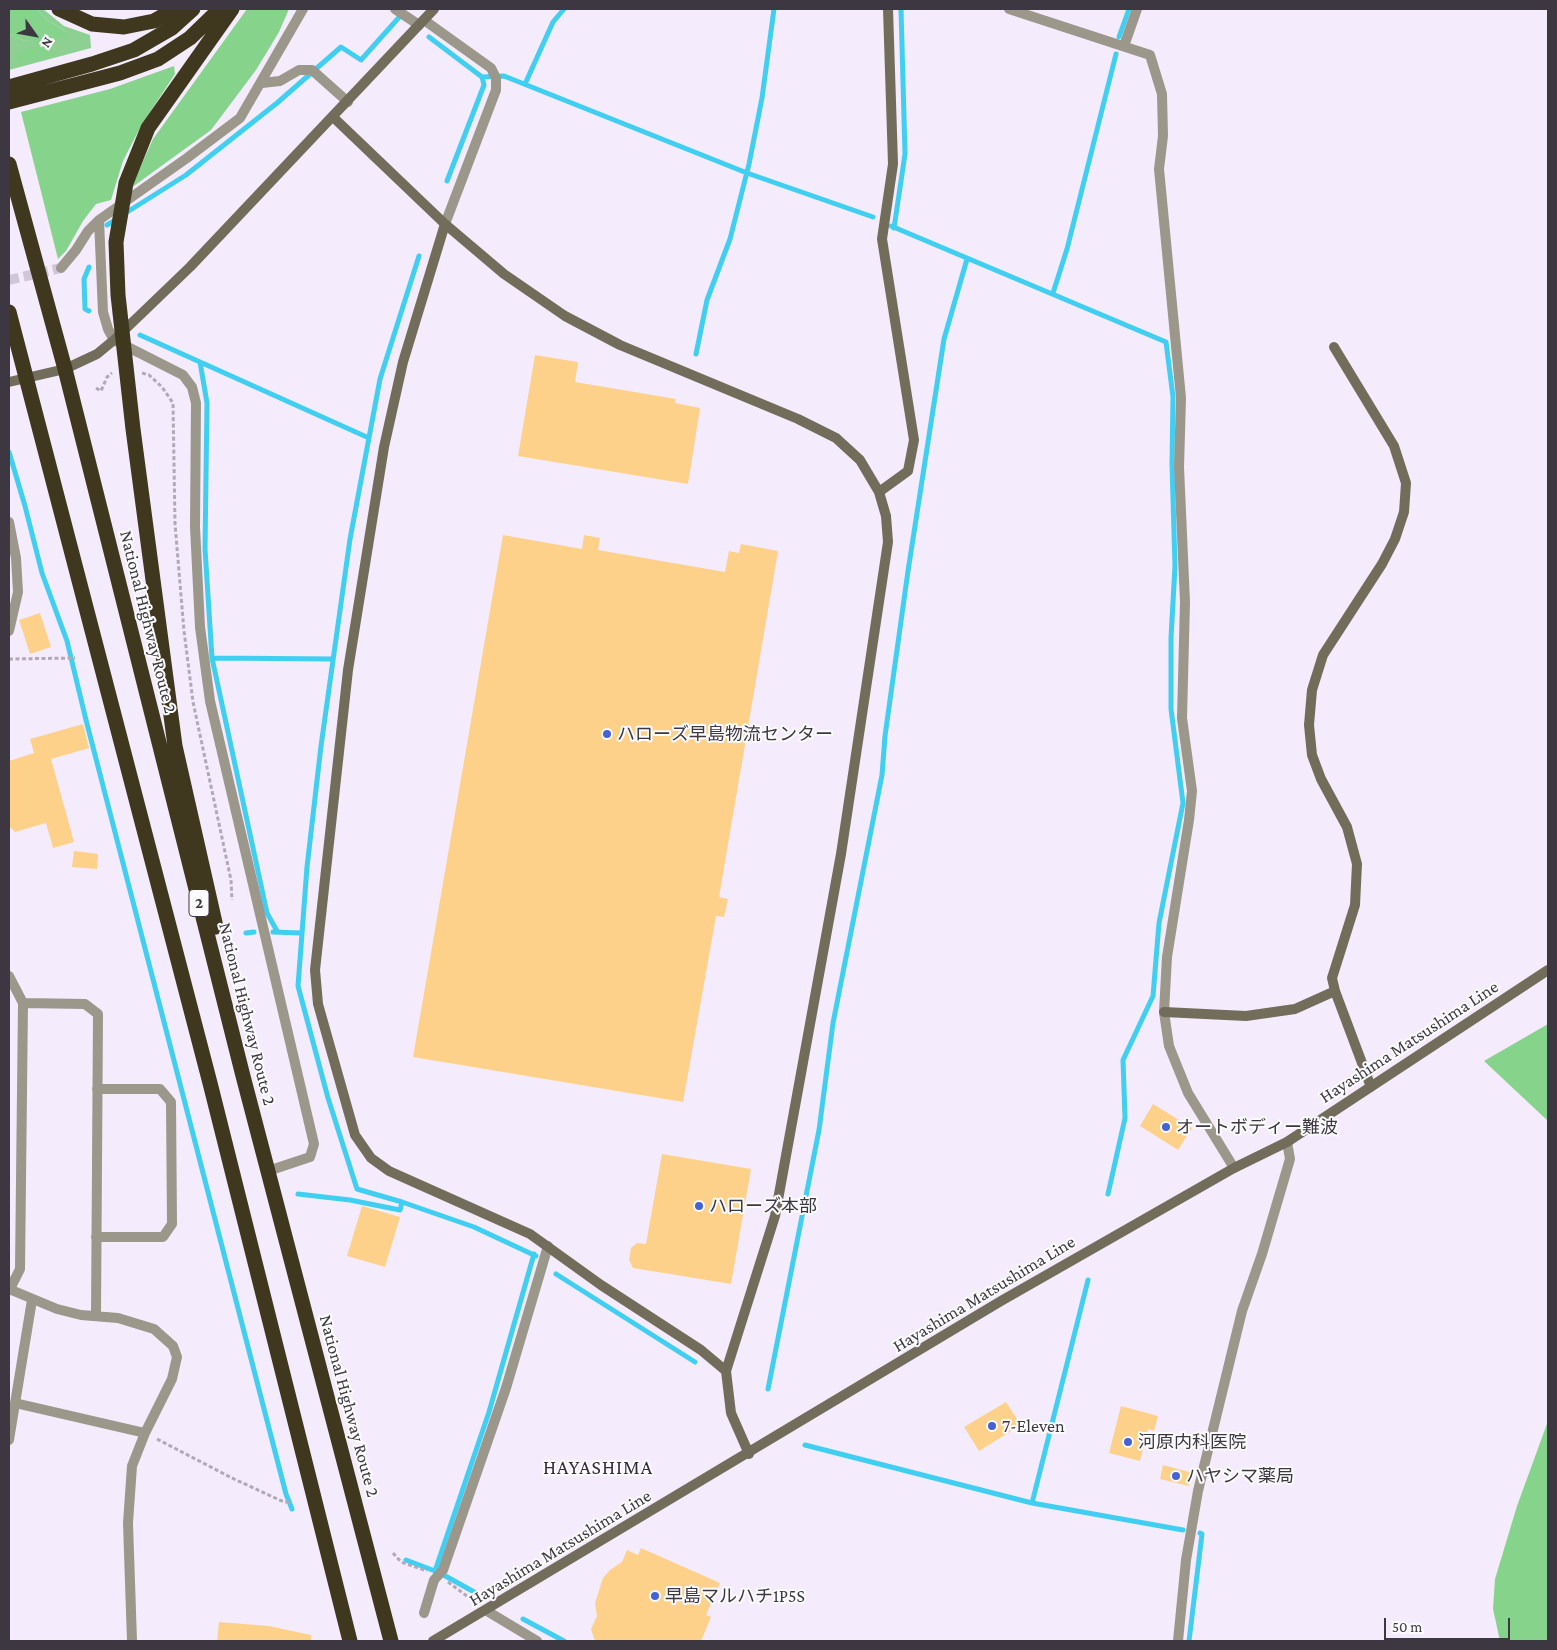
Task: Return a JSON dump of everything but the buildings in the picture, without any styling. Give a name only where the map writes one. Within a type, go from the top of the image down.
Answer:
[{"type":"highway","points":[[59,9],[92,24],[124,27],[154,21],[175,9]]},
{"type":"highway","points":[[9,102],[39,86],[134,50],[172,28],[193,9]]},
{"type":"highway","points":[[9,87],[39,86],[120,73],[158,59],[190,38],[220,9]]},
{"type":"highway","points":[[232,9],[158,111],[148,128],[132,164],[118,224],[116,265],[134,429],[176,746],[225,971],[243,1076]]},
{"type":"highway","name":"National Highway Route 2","points":[[9,164],[65,369],[243,1076],[391,1641]]},
{"type":"highway","name":"2","points":[[9,313],[28,379],[212,1092],[350,1641]]},
{"type":"street","points":[[61,268],[76,250],[88,231],[100,220],[240,118],[262,83],[303,9]]},
{"type":"street","points":[[395,9],[421,22],[491,68],[496,78],[496,90],[445,224],[403,362],[384,447],[348,670],[316,970],[318,1004],[355,1135],[371,1158],[389,1172],[530,1234],[601,1285],[701,1350],[726,1371]]},
{"type":"street","points":[[9,382],[65,369],[97,354],[114,340],[190,267],[434,9]]},
{"type":"street","points":[[879,492],[908,471],[914,440],[882,238],[893,164],[888,9]]},
{"type":"street","points":[[1009,9],[1150,55],[1162,94],[1163,136],[1159,169],[1181,398],[1179,467],[1185,602],[1182,718],[1192,791],[1190,820],[1167,957],[1164,1012],[1168,1046],[1188,1093],[1234,1168]]},
{"type":"street","points":[[1124,46],[1137,9]]},
{"type":"street","points":[[262,83],[280,81],[298,70],[314,72],[348,102]]},
{"type":"street","points":[[333,117],[445,224],[504,274],[565,316],[620,346],[798,419],[836,438],[860,460],[879,492],[886,516],[888,542],[841,854],[775,1216],[726,1371],[731,1413],[749,1454]]},
{"type":"street","points":[[100,220],[104,312],[108,329],[114,340],[183,374],[192,387],[196,403],[196,536],[200,627],[210,701],[314,1144],[310,1157],[268,1171]]},
{"type":"street","points":[[1334,347],[1394,446],[1406,483],[1404,512],[1395,539],[1382,564],[1324,655],[1312,690],[1309,725],[1312,755],[1321,780],[1347,827],[1357,864],[1355,905],[1332,978],[1335,991],[1371,1087]]},
{"type":"street","points":[[9,522],[16,558],[18,592],[9,631]]},
{"type":"street","name":"Hayashima Matsushima Line","points":[[433,1641],[488,1611],[1001,1301],[1234,1168],[1287,1142],[1548,970]]},
{"type":"street","points":[[9,976],[23,1003],[20,1269],[9,1289],[57,1309],[118,1318],[154,1329],[172,1346],[177,1357],[172,1379],[145,1433],[132,1466],[128,1523],[132,1641]]},
{"type":"street","points":[[1164,1012],[1246,1016],[1294,1009],[1335,991]]},
{"type":"street","points":[[23,1003],[84,1004],[98,1014],[96,1316]]},
{"type":"street","points":[[96,1237],[163,1237],[172,1224],[171,1102],[160,1089],[97,1089]]},
{"type":"street","points":[[1178,1641],[1186,1560],[1198,1492],[1242,1311],[1262,1254],[1290,1159],[1287,1142]]},
{"type":"street","points":[[424,1614],[434,1580],[440,1573],[506,1388],[548,1246]]},
{"type":"street","points":[[9,1440],[32,1300]]},
{"type":"street","points":[[15,1403],[145,1433]]},
{"type":"street","points":[[488,1611],[537,1641]]},
{"type":"path","points":[[137,371],[149,375],[162,387],[172,403],[175,524],[184,631],[193,702],[230,880],[232,900]]},
{"type":"path","points":[[96,388],[100,391],[107,377],[114,372]]},
{"type":"path","points":[[178,632],[184,631]]},
{"type":"path","points":[[9,659],[75,658]]},
{"type":"path","points":[[145,1433],[234,1480],[284,1502],[292,1502]]},
{"type":"green space","points":[[9,9],[37,9],[46,19],[66,32],[66,38],[25,41],[9,34]]},
{"type":"green space","points":[[37,9],[43,9],[64,26],[90,35],[91,48],[9,70],[9,34],[25,41],[66,32],[46,19]]},
{"type":"green space","points":[[247,9],[289,9],[279,32],[256,70],[211,130],[131,188],[153,139]]},
{"type":"green space","points":[[30,47],[50,47],[52,54],[21,63],[16,60],[20,53]]},
{"type":"green space","points":[[174,66],[175,74],[142,124],[123,161],[111,200],[96,204],[83,221],[66,251],[58,259],[21,112],[110,89]]},
{"type":"green space","points":[[1548,1024],[1548,1121],[1484,1061]]},
{"type":"green space","points":[[1548,1421],[1548,1641],[1500,1641],[1493,1609],[1495,1579],[1517,1506]]},
{"type":"waterway","points":[[525,84],[553,22],[564,9]]},
{"type":"waterway","points":[[696,354],[707,300],[730,239],[749,164],[762,98],[774,9]]},
{"type":"waterway","points":[[894,228],[905,154],[901,9]]},
{"type":"waterway","points":[[1119,37],[1129,9]]},
{"type":"waterway","points":[[124,214],[186,175],[277,103],[341,47],[361,60],[402,14]]},
{"type":"waterway","points":[[429,37],[482,77],[504,76],[747,173],[873,217]]},
{"type":"waterway","points":[[1053,293],[1067,249],[1116,54]]},
{"type":"waterway","points":[[447,181],[484,85],[482,77]]},
{"type":"waterway","points":[[107,225],[117,219]]},
{"type":"waterway","points":[[891,226],[1166,342],[1173,397],[1172,464],[1175,566],[1171,638],[1171,709],[1183,803],[1159,923],[1153,996],[1123,1060],[1125,1118],[1108,1194]]},
{"type":"waterway","points":[[419,256],[380,379],[350,539],[321,746],[307,867],[298,986],[328,1098],[357,1189],[402,1202],[474,1227],[536,1256]]},
{"type":"waterway","points":[[768,1389],[819,1130],[833,1023],[882,775],[885,736],[908,571],[944,339],[967,259]]},
{"type":"waterway","points":[[89,267],[84,279],[85,309],[89,311]]},
{"type":"waterway","points":[[140,335],[369,438]]},
{"type":"waterway","points":[[200,362],[207,403],[205,549],[212,658],[267,913],[277,931]]},
{"type":"waterway","points":[[9,452],[42,573],[67,641],[286,1494],[292,1509]]},
{"type":"waterway","points":[[212,658],[333,659]]},
{"type":"waterway","points":[[246,933],[254,932]]},
{"type":"waterway","points":[[273,932],[301,933]]},
{"type":"waterway","points":[[298,1194],[350,1200],[400,1210],[402,1202]]},
{"type":"waterway","points":[[406,1560],[435,1571],[489,1412],[534,1254]]},
{"type":"waterway","points":[[556,1274],[695,1362]]},
{"type":"waterway","points":[[1032,1503],[1088,1280]]},
{"type":"waterway","points":[[805,1445],[1032,1503],[1183,1530]]},
{"type":"waterway","points":[[1189,1641],[1202,1534],[1200,1533]]},
{"type":"waterway","points":[[440,1573],[476,1593]]},
{"type":"waterway","points":[[523,1619],[564,1641]]},
{"type":"tunnel","points":[[9,280],[61,268]]},
{"type":"place","name":"ハローズ早島物流センター","points":[[607,734]]},
{"type":"place","name":"オートボディー難波","points":[[1166,1127]]},
{"type":"place","name":"ハローズ本部","points":[[699,1206]]},
{"type":"place","name":"7-Eleven","points":[[992,1426]]},
{"type":"place","name":"河原内科医院","points":[[1128,1442]]},
{"type":"place","name":"ハヤシマ薬局","points":[[1176,1476]]},
{"type":"place","name":"早島マルハチ1P5S","points":[[655,1596]]},
{"type":"district","name":"HAYASHIMA","points":[[598,1468]]}]
